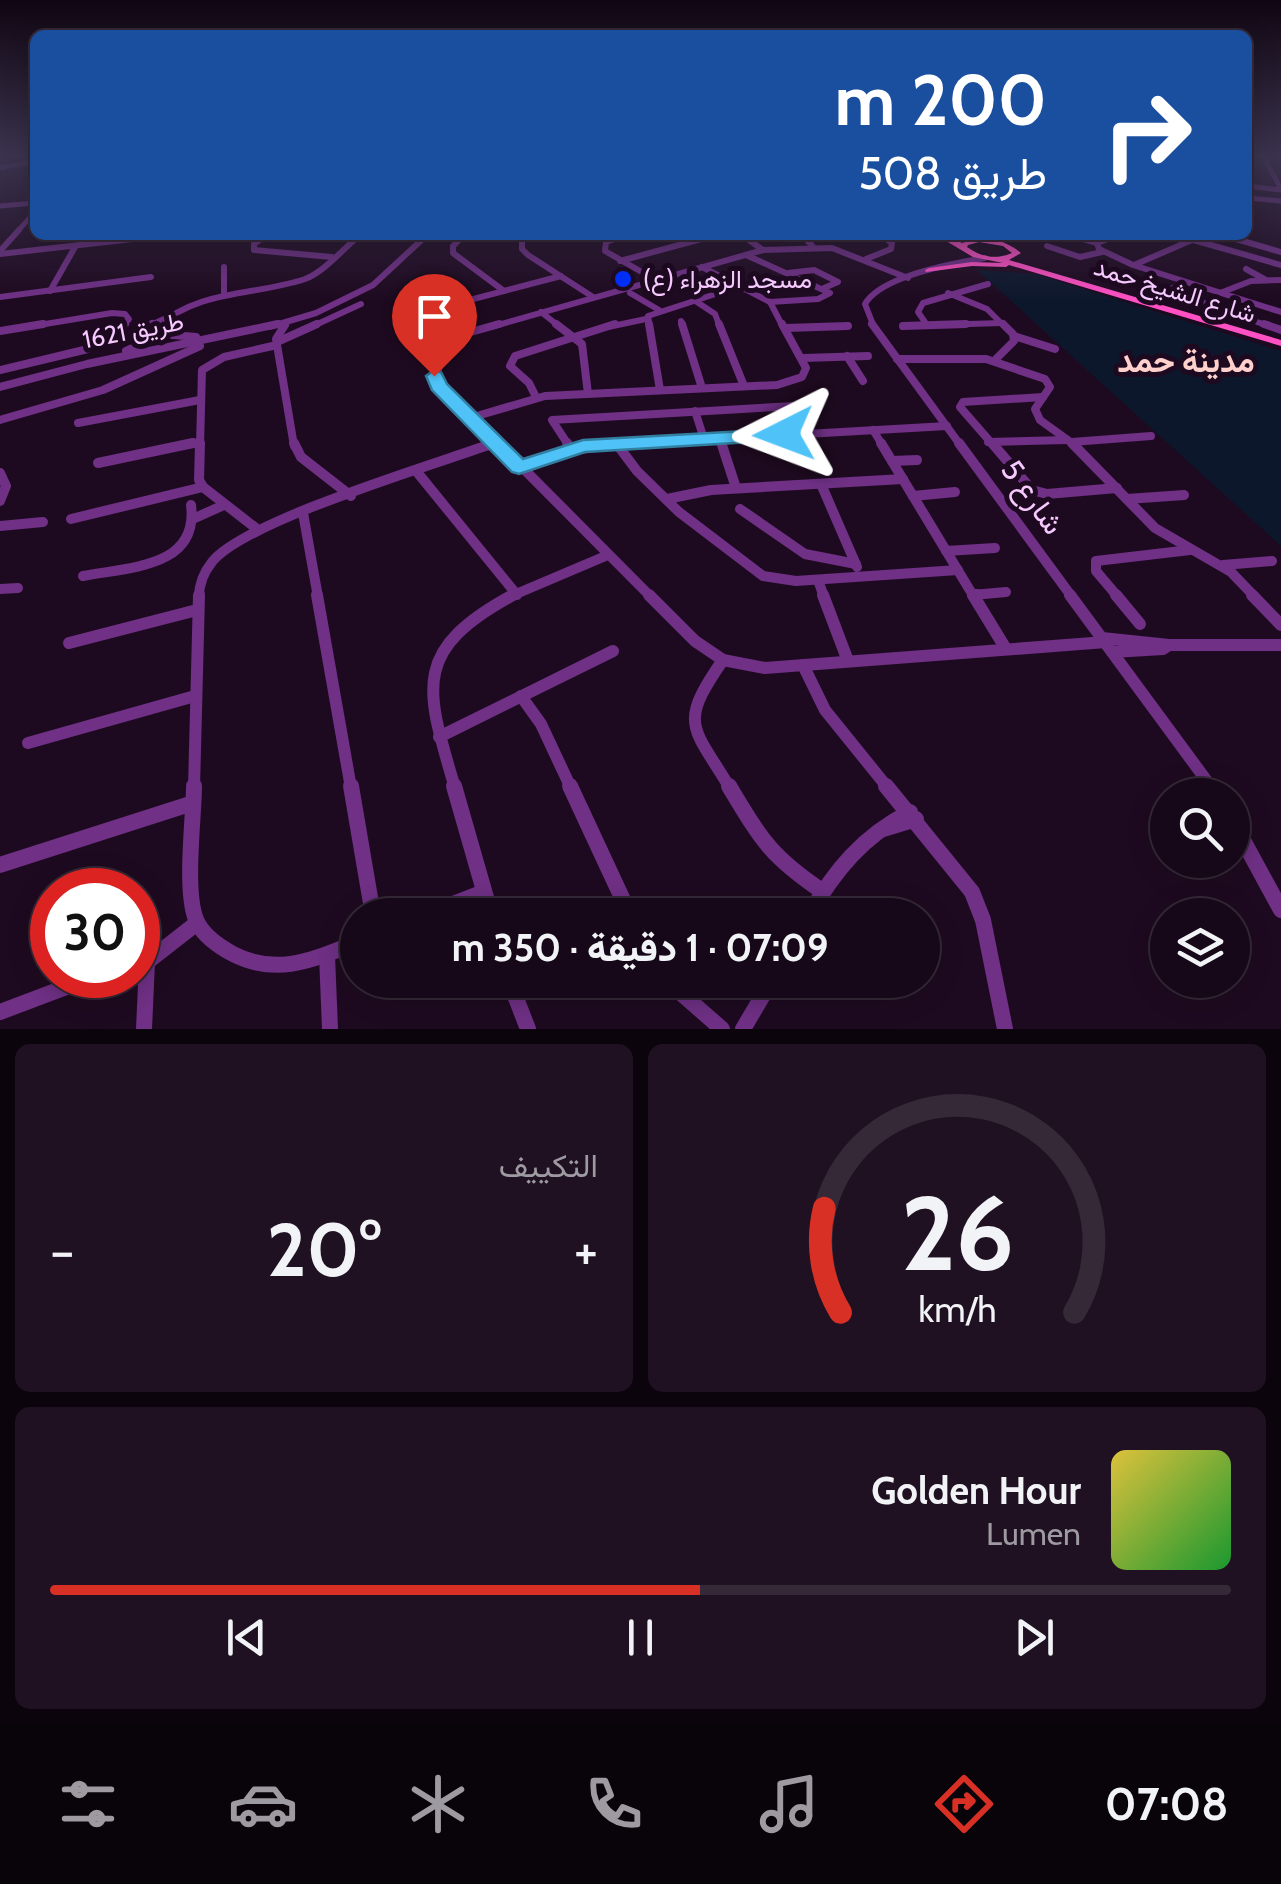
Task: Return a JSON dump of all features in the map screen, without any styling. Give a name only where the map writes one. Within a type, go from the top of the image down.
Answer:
[{"type":"main road","points":[[950,240],[985,258],[999,259],[1016,251]]},
{"type":"main road","points":[[983,240],[988,241]]},
{"type":"main road","points":[[963,247],[988,241]]},
{"type":"main road","name":"شارع الشيخ حمد","points":[[988,241],[1281,337]]},
{"type":"main road","name":"شارع الشيخ حمد","points":[[999,259],[1281,337]]},
{"type":"main road","points":[[929,270],[986,263],[1055,273]]},
{"type":"street","points":[[0,253],[30,218]]},
{"type":"street","points":[[0,253],[126,240]]},
{"type":"street","points":[[260,240],[254,250],[332,257]]},
{"type":"street","points":[[0,370],[97,344],[120,344],[140,328],[224,293],[303,280],[354,240]]},
{"type":"street","points":[[273,324],[360,286],[413,240]]},
{"type":"street","points":[[351,496],[338,480],[306,462],[294,450],[277,342],[281,328],[373,285],[422,240]]},
{"type":"street","points":[[459,240],[453,253],[504,291]]},
{"type":"street","points":[[523,240],[524,252],[593,297]]},
{"type":"street","points":[[613,240],[604,244],[608,254],[655,279]]},
{"type":"street","points":[[620,260],[697,240]]},
{"type":"street","points":[[749,240],[763,250]]},
{"type":"street","points":[[808,240],[813,247]]},
{"type":"street","points":[[865,259],[891,249],[888,240]]},
{"type":"street","points":[[988,241],[995,240]]},
{"type":"street","points":[[1016,251],[1026,240]]},
{"type":"street","points":[[1087,240],[1105,240]]},
{"type":"street","points":[[1134,265],[1192,240],[1281,265]]},
{"type":"street","points":[[1239,240],[1281,252]]},
{"type":"street","points":[[1097,243],[1102,252]]},
{"type":"street","points":[[50,291],[75,246]]},
{"type":"street","points":[[1047,246],[1080,257]]},
{"type":"street","name":"شارع 5","points":[[946,264],[963,247]]},
{"type":"street","points":[[908,278],[839,250],[763,250],[456,336],[442,346],[436,381],[695,641],[723,660],[765,668],[1107,644],[1163,649],[1169,645],[1281,645]]},
{"type":"street","points":[[1071,260],[1102,252],[1281,312]]},
{"type":"street","points":[[745,254],[830,293],[822,298],[770,302]]},
{"type":"street","name":"شارع 5","points":[[985,258],[946,264],[872,292],[866,304],[868,319],[1205,778]]},
{"type":"street","points":[[470,418],[536,397],[744,386],[797,380],[805,373],[804,358],[770,302],[702,266]]},
{"type":"street","points":[[224,267],[224,293]]},
{"type":"street","points":[[1246,268],[1266,280]]},
{"type":"street","points":[[788,273],[814,270],[838,283],[823,288]]},
{"type":"street","points":[[428,311],[561,276]]},
{"type":"street","points":[[0,297],[151,278]]},
{"type":"street","points":[[1220,293],[1246,282],[1281,280]]},
{"type":"street","points":[[1184,281],[1169,290],[1281,337]]},
{"type":"street","points":[[927,325],[918,310],[928,300],[988,284]]},
{"type":"street","points":[[536,397],[529,384],[512,370],[510,361],[522,352],[622,322],[646,319],[659,310],[740,286]]},
{"type":"street","points":[[630,292],[659,310]]},
{"type":"street","points":[[948,294],[983,307],[1014,336],[1055,348]]},
{"type":"street","points":[[694,300],[715,314],[744,386]]},
{"type":"street","points":[[257,529],[203,487],[197,472],[202,370],[224,356],[277,342],[361,304]]},
{"type":"street","points":[[440,308],[451,316]]},
{"type":"street","points":[[0,331],[112,312],[128,316],[121,330],[97,344]]},
{"type":"street","points":[[541,312],[576,336],[584,348],[588,394]]},
{"type":"street","points":[[273,324],[301,318]]},
{"type":"street","points":[[646,319],[660,390]]},
{"type":"street","points":[[162,321],[162,334],[170,338],[211,338]]},
{"type":"street","points":[[125,352],[148,341],[162,321]]},
{"type":"street","points":[[682,322],[698,388],[704,439]]},
{"type":"street","points":[[903,326],[1002,322]]},
{"type":"street","name":"طريق 1621","points":[[0,384],[125,352],[242,334],[273,324]]},
{"type":"street","name":"طريق 1621","points":[[0,384],[273,324]]},
{"type":"street","points":[[786,328],[848,326]]},
{"type":"street","points":[[242,334],[267,334],[277,342]]},
{"type":"street","points":[[994,361],[1014,336]]},
{"type":"street","points":[[0,420],[125,385],[211,338]]},
{"type":"street","points":[[846,356],[863,381]]},
{"type":"street","points":[[804,358],[868,356]]},
{"type":"street","points":[[899,361],[994,361],[1045,378],[1050,386],[1035,410],[1037,416],[1070,441],[1155,528],[1222,565],[1281,626]]},
{"type":"street","points":[[1043,397],[962,402],[960,408],[1025,486],[1039,493],[1116,488]]},
{"type":"street","points":[[78,423],[200,400]]},
{"type":"street","points":[[571,449],[552,420],[794,406]]},
{"type":"street","points":[[519,467],[571,449],[616,443],[947,426]]},
{"type":"street","points":[[873,430],[1006,649]]},
{"type":"street","points":[[988,442],[1151,436]]},
{"type":"street","points":[[98,463],[200,442]]},
{"type":"street","points":[[340,950],[276,967],[253,964],[218,946],[197,923],[192,892],[195,696],[197,610],[204,572],[233,544],[257,529],[495,443]]},
{"type":"street","points":[[616,443],[625,462],[758,574],[782,581],[958,570]]},
{"type":"street","points":[[722,445],[736,488]]},
{"type":"street","points":[[892,461],[917,460]]},
{"type":"street","points":[[417,472],[517,595]]},
{"type":"street","points":[[0,473],[6,486],[0,501]]},
{"type":"street","points":[[667,500],[736,488],[903,480]]},
{"type":"street","points":[[821,484],[862,577]]},
{"type":"street","points":[[71,519],[203,487]]},
{"type":"street","points":[[913,496],[954,492]]},
{"type":"street","points":[[1127,499],[1184,496]]},
{"type":"street","points":[[83,576],[176,552],[189,542],[195,518],[190,504]]},
{"type":"street","points":[[195,518],[224,505]]},
{"type":"street","points":[[740,509],[800,554],[821,562],[856,564]]},
{"type":"street","points":[[304,513],[370,898]]},
{"type":"street","points":[[0,526],[43,522]]},
{"type":"street","points":[[946,551],[996,548]]},
{"type":"street","points":[[1140,624],[1096,571],[1096,561],[1109,556],[1193,550]]},
{"type":"street","points":[[486,898],[428,692],[437,658],[446,643],[474,616],[608,555]]},
{"type":"street","points":[[1222,565],[1272,561]]},
{"type":"street","points":[[818,580],[848,661]]},
{"type":"street","points":[[0,589],[18,588]]},
{"type":"street","points":[[973,595],[1006,592]]},
{"type":"street","points":[[69,643],[197,610]]},
{"type":"street","points":[[439,737],[613,652]]},
{"type":"street","points":[[723,660],[696,699],[694,729],[764,844],[782,864],[822,892]]},
{"type":"street","points":[[803,664],[818,701],[913,816],[979,906],[1005,1029]]},
{"type":"street","points":[[28,743],[195,696]]},
{"type":"street","points":[[521,696],[541,724],[622,898]]},
{"type":"street","points":[[0,865],[194,802]]},
{"type":"street","points":[[819,898],[850,850],[913,816]]},
{"type":"street","points":[[1250,853],[1281,910]]},
{"type":"street","points":[[469,898],[484,892]]},
{"type":"street","points":[[160,949],[197,923]]},
{"type":"street","points":[[328,955],[330,1029]]},
{"type":"street","points":[[0,1012],[37,998]]},
{"type":"street","points":[[143,998],[144,1029]]},
{"type":"street","points":[[515,998],[528,1029]]},
{"type":"street","points":[[687,998],[722,1029]]},
{"type":"street","points":[[744,1029],[762,998]]},
{"type":"shaded area","points":[[977,270],[1036,274],[1281,351],[1281,546]]},
{"type":"place","name":"مسجد الزهراء (ع)","points":[[623,279]]},
{"type":"district","name":"مدينة حمد","points":[[1186,360]]},
{"type":"route","points":[[434,376],[438,386],[519,467],[583,446],[784,434]]}]
